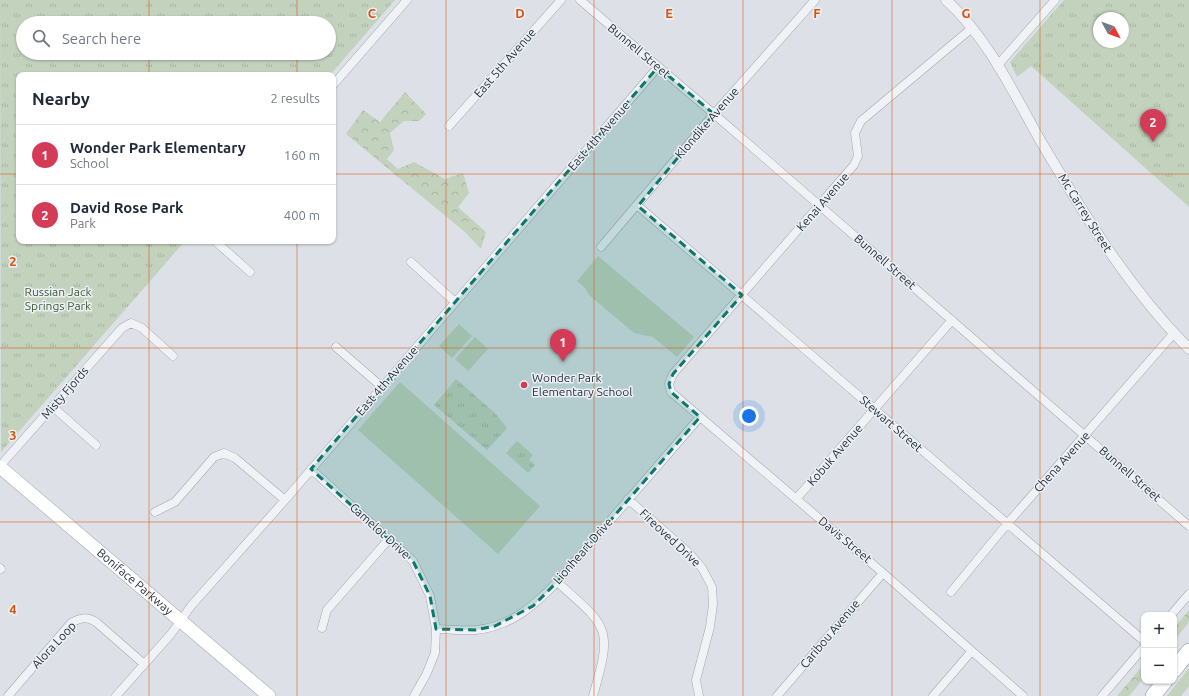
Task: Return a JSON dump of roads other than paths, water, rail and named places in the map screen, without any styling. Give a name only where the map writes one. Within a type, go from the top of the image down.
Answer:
[{"type":"highway","points":[[1177,666],[1189,651]]},
{"type":"highway","points":[[1153,696],[1163,684]]},
{"type":"main road","name":"Boniface Parkway","points":[[0,466],[269,696]]},
{"type":"street","points":[[336,82],[407,0]]},
{"type":"street","name":"East 5th Avenue","points":[[449,126],[561,0]]},
{"type":"street","name":"Bunnell Street","points":[[580,0],[1086,435],[1189,526]]},
{"type":"street","name":"Klondike Avenue","points":[[601,247],[638,206],[714,114],[815,0]]},
{"type":"street","name":"Mc Carrey Street","points":[[946,0],[972,28],[997,66],[1088,222],[1126,277],[1174,334],[1189,349]]},
{"type":"street","points":[[997,66],[1055,0]]},
{"type":"street","name":"Kenai Avenue","points":[[669,384],[673,374],[854,166],[858,156],[855,133],[861,121],[972,28]]},
{"type":"street","name":"East 4th Avenue","points":[[116,696],[658,67]]},
{"type":"street","name":"Stewart Street","points":[[638,206],[1141,638]]},
{"type":"street","points":[[218,244],[250,272]]},
{"type":"street","points":[[411,262],[455,302]]},
{"type":"street","name":"Kobuk Avenue","points":[[796,499],[952,320]]},
{"type":"street","name":"Misty Fjords","points":[[0,466],[122,328],[131,323],[142,328],[173,356]]},
{"type":"street","name":"Chena Avenue","points":[[951,592],[1007,524],[1174,334]]},
{"type":"street","points":[[336,347],[382,387]]},
{"type":"street","name":"Davis Street","points":[[669,384],[671,392],[1023,696]]},
{"type":"street","points":[[53,407],[96,445]]},
{"type":"street","name":"Lionheart Drive","points":[[436,628],[475,630],[495,626],[514,618],[533,606],[557,582],[700,417]]},
{"type":"street","points":[[155,512],[175,502],[214,458],[224,453],[235,458],[285,500]]},
{"type":"street","name":"Camelot Drive","points":[[311,469],[413,561],[430,596],[436,628],[435,653],[426,675],[414,696]]},
{"type":"street","name":"Fireoved Drive","points":[[628,499],[688,552],[702,568],[712,586],[713,604],[710,627],[696,680],[698,696]]},
{"type":"street","points":[[322,628],[327,610],[389,539]]},
{"type":"street","name":"Caribou Avenue","points":[[777,696],[882,573]]},
{"type":"street","points":[[557,582],[594,615],[603,631],[605,646],[603,660],[593,696]]},
{"type":"street","points":[[1174,612],[1189,594]]},
{"type":"street","name":"Alora Loop","points":[[8,696],[71,623],[80,618],[90,618],[96,622],[144,664]]},
{"type":"street","points":[[1102,696],[1143,648]]},
{"type":"street","points":[[933,696],[971,652]]},
{"type":"place","name":"David Rose Park","points":[[1153,142]]},
{"type":"place","name":"Wonder Park Elementary","points":[[563,362]]},
{"type":"place","name":"Wonder Park Elementary School","points":[[524,385]]},
{"type":"park label","name":"Russian Jack Springs Park","points":[[58,299]]}]
